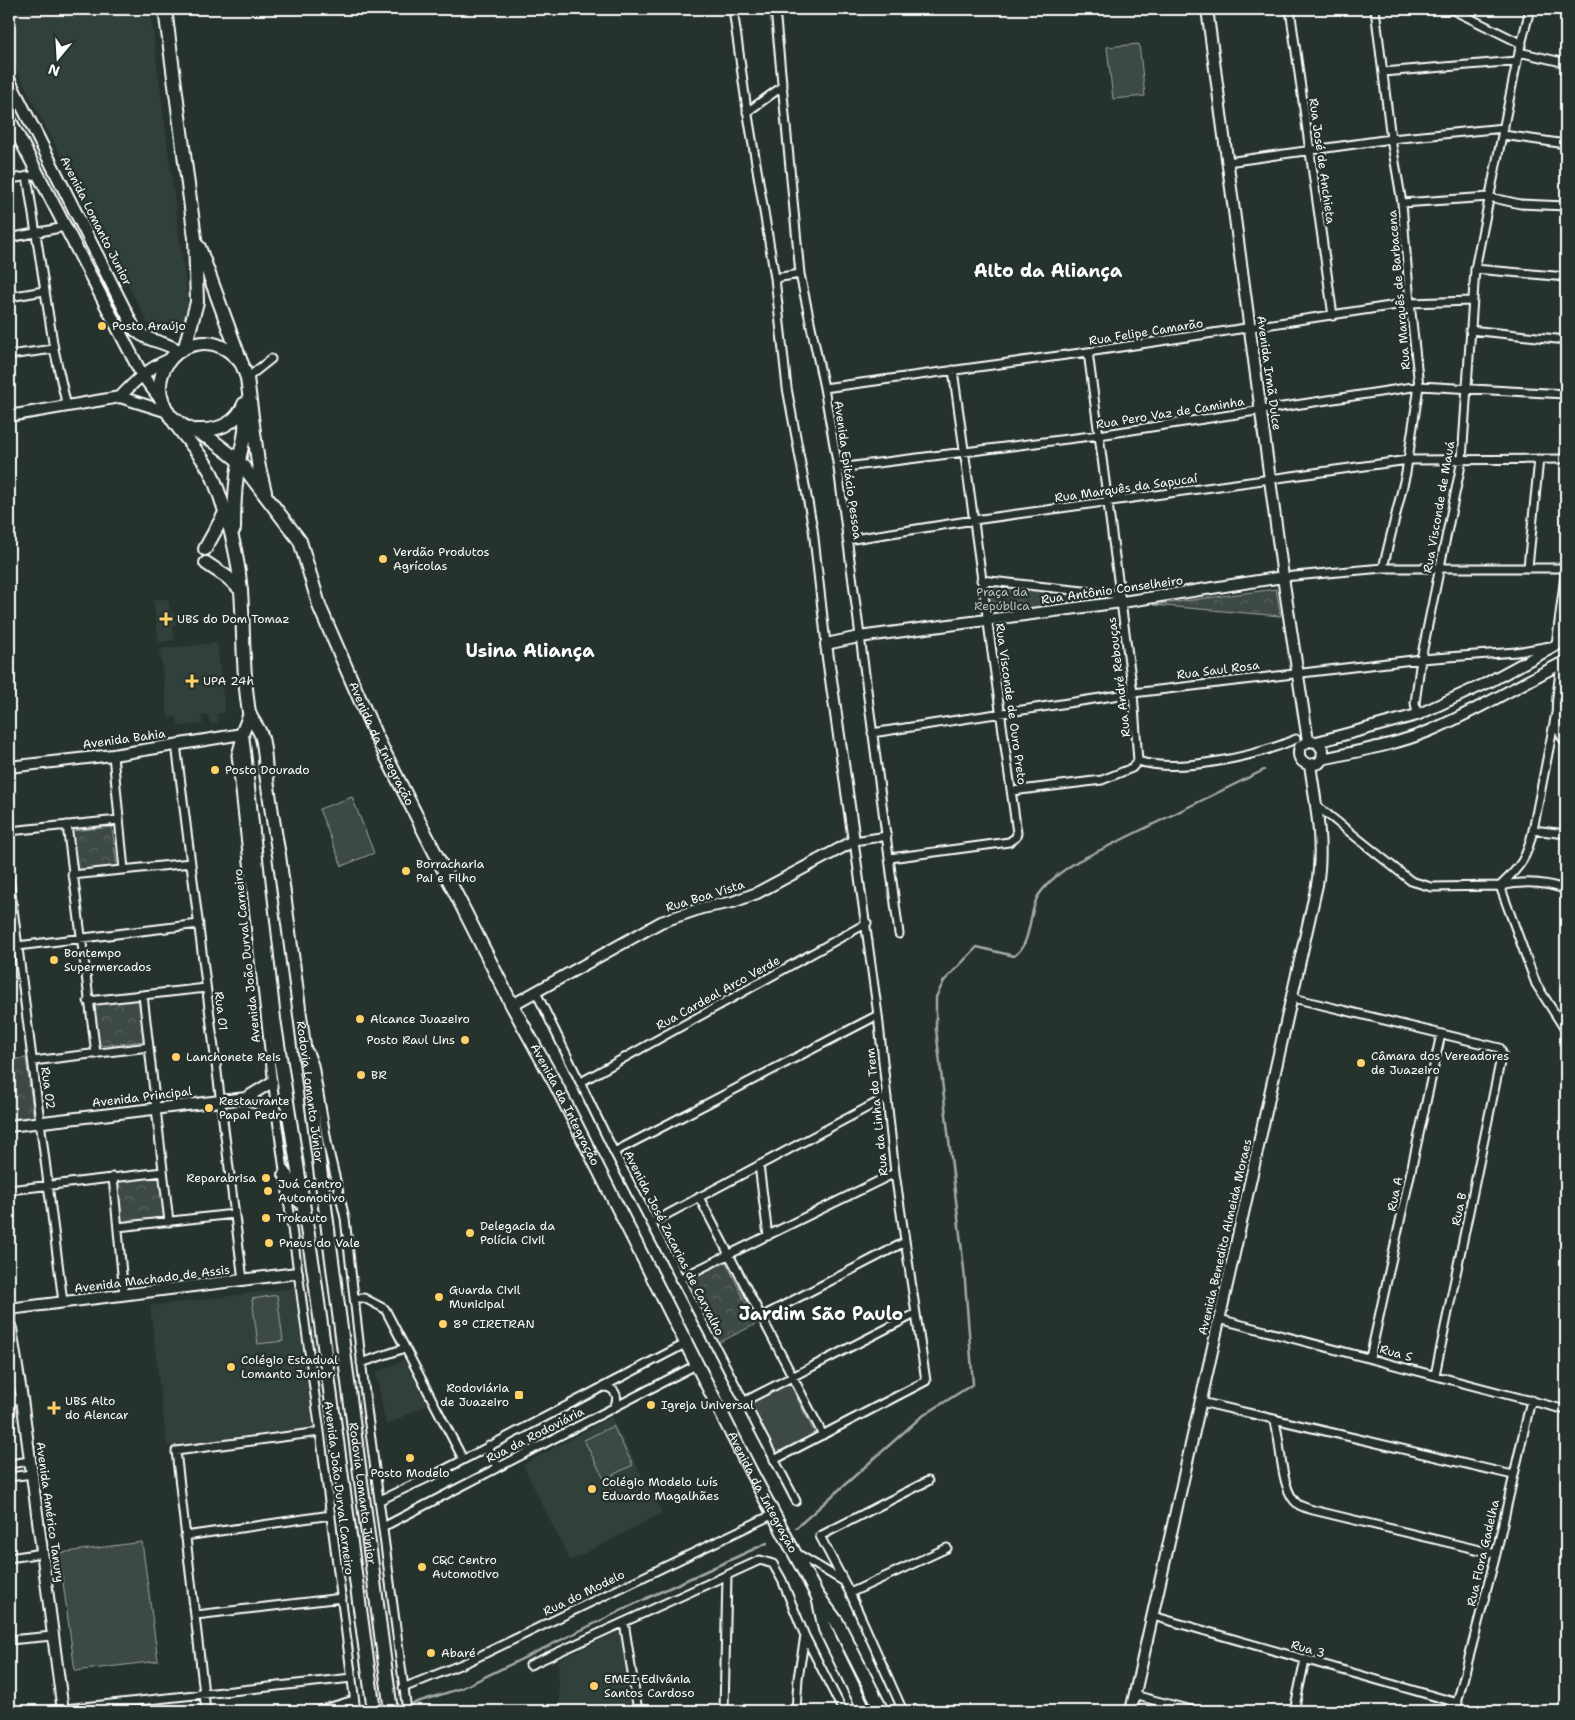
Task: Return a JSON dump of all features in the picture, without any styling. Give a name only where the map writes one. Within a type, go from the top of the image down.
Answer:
[{"type":"highway","points":[[165,9],[195,238],[197,302],[178,352],[162,372],[160,387],[168,410],[212,475],[235,545]]},
{"type":"highway","points":[[195,238],[247,378],[258,463],[266,498]]},
{"type":"highway","points":[[178,352],[197,343],[210,343],[223,347],[234,354],[242,364]]},
{"type":"highway","points":[[168,410],[182,425],[194,430],[208,431],[222,427],[234,419],[242,408],[248,392]]},
{"type":"highway","points":[[235,545],[234,507],[239,460],[245,428],[242,408]]},
{"type":"highway","name":"Avenida da Integração","points":[[194,430],[220,445],[239,460],[300,541],[320,608],[365,714],[512,1005],[556,1085],[657,1287],[688,1343],[792,1551],[818,1597],[825,1629],[865,1711]]},
{"type":"highway","points":[[205,549],[225,513]]},
{"type":"highway","name":"Rodovia Lomanto Júnior","points":[[235,545],[241,590],[243,663],[250,714],[261,736],[304,1040],[319,1169],[391,1711]]},
{"type":"highway","points":[[206,563],[227,577],[241,590]]},
{"type":"highway","name":"Rodovia Lomanto Júnior","points":[[250,714],[242,734],[274,1019],[309,1237],[374,1711]]},
{"type":"highway","points":[[286,1174],[305,1212]]},
{"type":"highway","points":[[818,1597],[837,1622],[882,1711]]},
{"type":"main road","name":"Avenida Lomanto Junior","points":[[9,80],[135,330],[142,336],[170,345],[178,352]]},
{"type":"main road","points":[[9,119],[32,176],[65,227],[142,374],[168,410]]},
{"type":"street","points":[[733,9],[747,112],[775,278],[787,388],[813,529],[826,644],[854,841],[887,836]]},
{"type":"street","name":"Avenida Epitácio Pessoa","points":[[775,9],[800,274],[824,388],[838,468],[899,934]]},
{"type":"street","name":"Avenida Irmã Dulce","points":[[1207,9],[1283,576],[1298,672],[1312,742]]},
{"type":"street","name":"Rua José de Anchieta","points":[[1290,9],[1333,316]]},
{"type":"street","name":"Rua Marquês de Barbacena","points":[[1375,9],[1391,139],[1402,202],[1419,386],[1408,460],[1383,568]]},
{"type":"street","points":[[1451,9],[1522,44]]},
{"type":"street","name":"Rua Visconde de Mauá","points":[[1417,715],[1415,703],[1421,658],[1462,460],[1471,300],[1475,269],[1517,61],[1530,9]]},
{"type":"street","points":[[1519,52],[1566,63]]},
{"type":"street","points":[[1383,72],[1517,61]]},
{"type":"street","points":[[747,112],[783,86]]},
{"type":"street","points":[[1227,162],[1391,139],[1503,131],[1566,144]]},
{"type":"street","points":[[9,179],[32,176],[35,233],[54,349],[67,407]]},
{"type":"street","points":[[1402,202],[1489,197],[1514,203],[1566,206]]},
{"type":"street","points":[[9,238],[65,227]]},
{"type":"street","points":[[1475,269],[1566,277]]},
{"type":"street","points":[[775,278],[800,274]]},
{"type":"street","points":[[9,297],[44,291]]},
{"type":"street","name":"Rua Felipe Camarão","points":[[824,388],[1088,352],[1410,303],[1471,300]]},
{"type":"street","points":[[1470,330],[1566,340]]},
{"type":"street","points":[[9,355],[54,349]]},
{"type":"street","points":[[120,397],[142,374],[178,352]]},
{"type":"street","name":"Rua André Rebouças","points":[[1088,352],[1133,693],[1138,762]]},
{"type":"street","points":[[247,378],[271,359]]},
{"type":"street","name":"Rua Visconde de Ouro Preto","points":[[890,858],[1009,842],[1016,837],[1017,833],[953,370]]},
{"type":"street","name":"Rua Pero Vaz de Caminha","points":[[838,468],[1099,435],[1419,386],[1566,394]]},
{"type":"street","points":[[9,416],[120,397],[168,410]]},
{"type":"street","points":[[1528,567],[1540,459]]},
{"type":"street","name":"Rua Marquês da Sapucaí","points":[[847,540],[974,520],[1408,460],[1566,459]]},
{"type":"street","points":[[1283,576],[1383,568],[1566,568],[1556,645],[1487,683],[1417,715],[1312,742],[1300,747],[1299,756],[1305,764],[1319,763],[1322,759],[1396,742],[1429,731],[1469,713],[1564,662]]},
{"type":"street","name":"Rua Antônio Conselheiro","points":[[826,644],[859,637],[987,621],[1121,598],[1283,576]]},
{"type":"street","name":"Rua Antônio Conselheiro","points":[[981,580],[1121,598]]},
{"type":"street","name":"Rua Saul Rosa","points":[[872,733],[1133,693],[1298,672],[1421,658],[1516,652],[1556,645],[1566,640]]},
{"type":"street","points":[[1500,886],[1526,858],[1534,830],[1564,662]]},
{"type":"street","points":[[1556,712],[1566,710]]},
{"type":"street","points":[[1556,712],[1563,739],[1566,742]]},
{"type":"street","name":"Avenida Bahia","points":[[9,767],[113,754],[242,734]]},
{"type":"street","name":"Avenida João Durval Carneiro","points":[[242,734],[236,756],[272,1082],[286,1174],[297,1273],[320,1432],[356,1711]]},
{"type":"street","points":[[1012,791],[1102,780],[1132,768],[1138,762],[1165,767],[1204,763],[1259,751],[1296,739]]},
{"type":"street","points":[[1312,742],[1323,750],[1322,759]]},
{"type":"street","name":"Rua 01","points":[[176,744],[242,1280]]},
{"type":"street","points":[[113,754],[124,870]]},
{"type":"street","name":"Avenida Benedito Almeida Moraes","points":[[1131,1711],[1293,998],[1320,870],[1320,832],[1310,765]]},
{"type":"street","points":[[1316,805],[1411,881],[1431,886],[1500,886],[1530,882],[1547,883],[1566,890]]},
{"type":"street","points":[[9,831],[120,820]]},
{"type":"street","points":[[67,825],[79,938],[96,1054]]},
{"type":"street","points":[[1534,830],[1566,834]]},
{"type":"street","name":"Rua Boa Vista","points":[[512,1005],[662,922],[702,908],[732,902],[757,893],[854,841]]},
{"type":"street","name":"Rua da Linha do Trem","points":[[823,1435],[926,1381],[895,1174],[867,924],[854,841]]},
{"type":"street","points":[[72,875],[191,863]]},
{"type":"street","name":"Rua 02","points":[[9,877],[63,1302]]},
{"type":"street","points":[[1500,886],[1536,984],[1566,1031]]},
{"type":"street","points":[[9,947],[199,924]]},
{"type":"street","name":"Rua Cardeal Arco Verde","points":[[580,1082],[867,924]]},
{"type":"street","points":[[88,1002],[206,988]]},
{"type":"street","name":"Avenida José Zacarias de Carvalho","points":[[536,992],[614,1152],[796,1501]]},
{"type":"street","points":[[143,995],[169,1222]]},
{"type":"street","points":[[1293,998],[1441,1034]]},
{"type":"street","points":[[614,1152],[878,1015]]},
{"type":"street","name":"Rua B","points":[[1435,1375],[1502,1053],[1500,1048],[1441,1034]]},
{"type":"street","name":"Rua A","points":[[1370,1358],[1441,1034]]},
{"type":"street","points":[[304,1040],[314,1065],[328,1147],[345,1218],[361,1363],[407,1711]]},
{"type":"street","points":[[33,1061],[148,1047]]},
{"type":"street","points":[[246,1098],[272,1082]]},
{"type":"street","points":[[651,1223],[887,1097]]},
{"type":"street","points":[[246,1098],[276,1112]]},
{"type":"street","name":"Avenida Principal","points":[[9,1126],[246,1098]]},
{"type":"street","points":[[759,1165],[768,1236]]},
{"type":"street","points":[[9,1190],[163,1172]]},
{"type":"street","points":[[679,1279],[895,1174]]},
{"type":"street","points":[[113,1178],[124,1294]]},
{"type":"street","points":[[699,1197],[823,1435],[774,1460]]},
{"type":"street","points":[[118,1227],[234,1214]]},
{"type":"street","points":[[761,1317],[905,1242]]},
{"type":"street","name":"Avenida Machado de Assis","points":[[9,1309],[297,1273]]},
{"type":"street","points":[[354,1298],[364,1298],[385,1309],[463,1459]]},
{"type":"street","points":[[743,1402],[915,1314]]},
{"type":"street","name":"Avenida Américo Tanury","points":[[9,1316],[43,1553],[63,1711]]},
{"type":"street","name":"Rua S","points":[[1219,1319],[1566,1410]]},
{"type":"street","name":"Rua da Rodoviária","points":[[380,1500],[688,1343]]},
{"type":"street","points":[[361,1363],[405,1348]]},
{"type":"street","name":"Rua da Rodoviária","points":[[383,1527],[698,1364]]},
{"type":"street","points":[[602,1387],[612,1389],[615,1392],[617,1402],[614,1407]]},
{"type":"street","points":[[9,1401],[22,1400]]},
{"type":"street","name":"Rua Flora Gadelha","points":[[1455,1711],[1496,1554],[1531,1400]]},
{"type":"street","points":[[1201,1402],[1513,1475]]},
{"type":"street","points":[[1274,1419],[1281,1448],[1281,1466],[1289,1490],[1297,1504],[1314,1510],[1496,1554]]},
{"type":"street","points":[[206,1711],[176,1451],[320,1432]]},
{"type":"street","points":[[489,1445],[488,1452],[491,1459],[500,1466]]},
{"type":"street","points":[[9,1464],[30,1461]]},
{"type":"street","points":[[9,1477],[32,1474]]},
{"type":"street","points":[[903,1711],[850,1593],[820,1536],[928,1481]]},
{"type":"street","name":"Rua do Modelo","points":[[403,1688],[467,1662],[774,1514]]},
{"type":"street","points":[[185,1536],[331,1515]]},
{"type":"street","points":[[850,1593],[947,1548]]},
{"type":"street","points":[[792,1551],[843,1581]]},
{"type":"street","points":[[9,1558],[43,1553]]},
{"type":"street","points":[[530,1665],[760,1560],[770,1561],[782,1580],[805,1636],[842,1711]]},
{"type":"street","points":[[724,1711],[727,1576]]},
{"type":"street","points":[[196,1615],[342,1598]]},
{"type":"street","name":"Rua 3","points":[[1153,1616],[1458,1703]]},
{"type":"street","points":[[624,1622],[638,1711]]},
{"type":"street","points":[[9,1640],[53,1636]]},
{"type":"street","points":[[796,1711],[798,1678],[805,1636]]},
{"type":"street","points":[[1294,1711],[1305,1660]]},
{"type":"street","points":[[46,1711],[63,1711],[352,1678]]},
{"type":"street","points":[[1134,1695],[1195,1711]]},
{"type":"street","points":[[317,1711],[354,1700]]},
{"type":"shaded area","points":[[9,9],[150,9],[188,305],[184,326],[174,331],[161,332],[148,323],[9,56]]},
{"type":"shaded area","name":"UBS do Dom Tomaz","points":[[168,599],[171,613],[174,613],[177,624],[172,626],[175,640],[159,642],[153,600]]},
{"type":"shaded area","name":"UPA 24h","points":[[217,643],[225,713],[217,714],[218,723],[210,724],[208,715],[201,716],[203,724],[179,726],[176,717],[168,718],[160,649]]},
{"type":"shaded area","name":"Colégio Estadual Lomanto Junior","points":[[294,1288],[313,1427],[167,1446],[150,1306]]},
{"type":"shaded area","points":[[404,1360],[428,1404],[386,1425],[376,1373]]},
{"type":"shaded area","name":"Colégio Modelo Luís Eduardo Magalhães","points":[[611,1417],[662,1513],[570,1561],[523,1465]]},
{"type":"shaded area","name":"EMEI Edivânia Santos Cardoso","points":[[620,1631],[632,1711],[560,1711],[558,1660]]},
{"type":"green space","points":[[1139,44],[1145,96],[1113,99],[1107,47]]},
{"type":"green space","name":"Praça da República","points":[[985,583],[1116,597],[991,614]]},
{"type":"green space","points":[[1276,589],[1281,616],[1153,605]]},
{"type":"green space","points":[[352,797],[374,853],[342,866],[319,809]]},
{"type":"green space","points":[[112,827],[117,867],[76,871],[71,831]]},
{"type":"green space","points":[[140,998],[145,1041],[99,1046],[94,1002]]},
{"type":"green space","points":[[26,1058],[34,1118],[9,1121],[9,1060]]},
{"type":"green space","points":[[160,1173],[166,1219],[122,1224],[117,1178]]},
{"type":"green space","points":[[725,1260],[756,1324],[718,1343],[684,1280]]},
{"type":"green space","points":[[277,1295],[283,1341],[258,1344],[252,1299]]},
{"type":"green space","points":[[789,1382],[815,1434],[774,1454],[748,1402]]},
{"type":"green space","points":[[613,1426],[633,1465],[604,1479],[584,1440]]},
{"type":"green space","points":[[142,1542],[158,1661],[75,1671],[59,1553]]},
{"type":"waterway","points":[[796,1528],[921,1417],[973,1384],[964,1269],[936,1029],[936,997],[944,981],[977,947],[1014,956],[1020,951],[1027,936],[1038,896],[1061,872],[1078,861],[1264,770]]},
{"type":"waterway","points":[[411,1704],[462,1688],[645,1599],[767,1543]]},
{"type":"place","name":"Posto Araújo","points":[[102,326]]},
{"type":"place","name":"Verdão Produtos Agrícolas","points":[[383,559]]},
{"type":"place","name":"UBS do Dom Tomaz","points":[[166,619]]},
{"type":"place","name":"UPA 24h","points":[[192,681]]},
{"type":"place","name":"Posto Dourado","points":[[215,770]]},
{"type":"place","name":"Borracharia Pai e Filho","points":[[406,871]]},
{"type":"place","name":"Bontempo Supermercados","points":[[54,960]]},
{"type":"place","name":"Alcance Juazeiro","points":[[360,1019]]},
{"type":"place","name":"Posto Raul Lins","points":[[465,1040]]},
{"type":"place","name":"Lanchonete Reis","points":[[176,1057]]},
{"type":"place","name":"Câmara dos Vereadores de Juazeiro","points":[[1361,1063]]},
{"type":"place","name":"BR","points":[[361,1075]]},
{"type":"place","name":"Restaurante Papai Pedro","points":[[209,1108]]},
{"type":"place","name":"Reparabrisa","points":[[266,1178]]},
{"type":"place","name":"Juá Centro Automotivo","points":[[268,1191]]},
{"type":"place","name":"Trokauto","points":[[266,1218]]},
{"type":"place","name":"Delegacia da Polícia Civil","points":[[470,1233]]},
{"type":"place","name":"Pneus do Vale","points":[[269,1243]]},
{"type":"place","name":"Guarda Civil Municipal","points":[[439,1297]]},
{"type":"place","name":"8º CIRETRAN","points":[[443,1324]]},
{"type":"place","name":"Colégio Estadual Lomanto Junior","points":[[231,1367]]},
{"type":"place","name":"Rodoviária de Juazeiro","points":[[519,1395]]},
{"type":"place","name":"Igreja Universal","points":[[651,1405]]},
{"type":"place","name":"UBS Alto do Alencar","points":[[54,1408]]},
{"type":"place","name":"Posto Modelo","points":[[410,1458]]},
{"type":"place","name":"Colégio Modelo Luís Eduardo Magalhães","points":[[592,1489]]},
{"type":"place","name":"C&C Centro Automotivo","points":[[422,1567]]},
{"type":"place","name":"Abaré","points":[[431,1653]]},
{"type":"place","name":"EMEI Edivânia Santos Cardoso","points":[[594,1686]]},
{"type":"district","name":"Alto da Aliança","points":[[1048,271]]},
{"type":"district","name":"Usina Aliança","points":[[530,651]]},
{"type":"district","name":"Jardim São Paulo","points":[[821,1314]]}]
